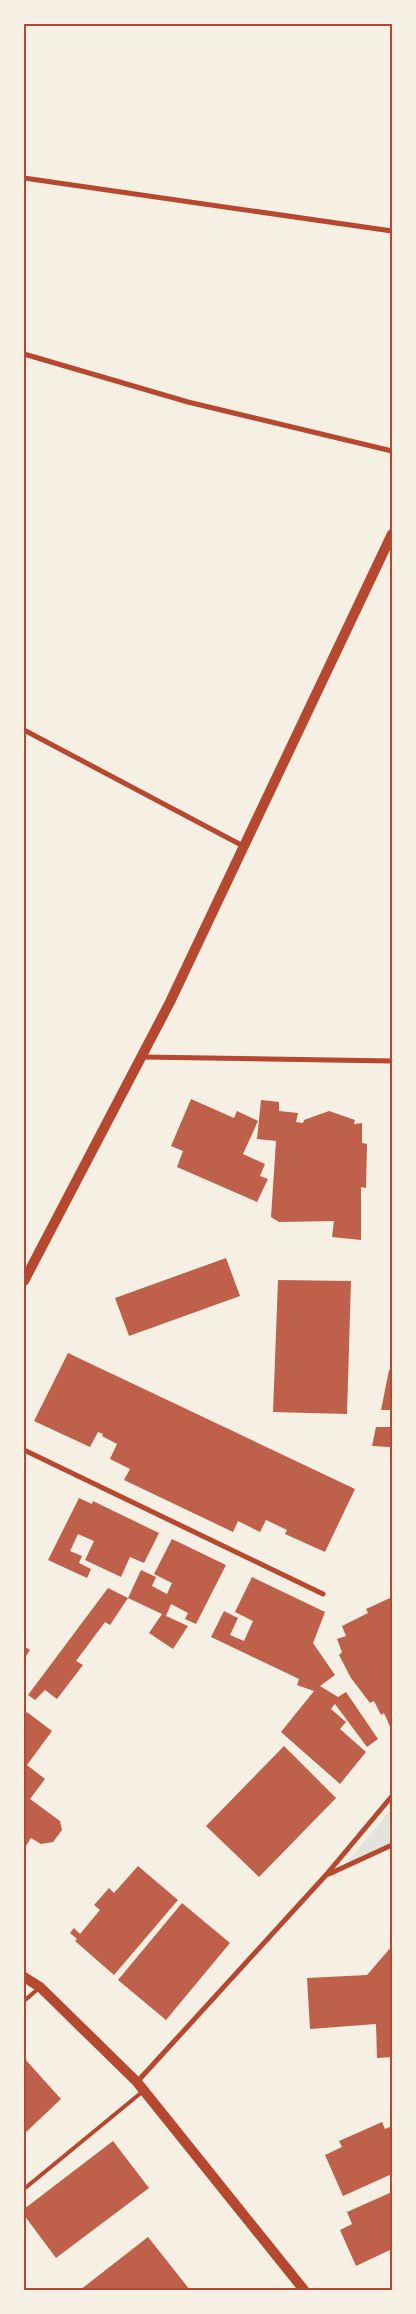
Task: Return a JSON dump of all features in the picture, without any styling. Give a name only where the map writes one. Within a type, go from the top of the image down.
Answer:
[{"type":"main road","points":[[24,1282],[143,1056],[245,847],[392,534]]},
{"type":"main road","points":[[24,1976],[40,1987],[141,2086],[304,2290]]},
{"type":"street","points":[[24,178],[392,231]]},
{"type":"street","points":[[24,354],[188,402],[392,451]]},
{"type":"street","points":[[24,730],[245,847]]},
{"type":"street","points":[[143,1056],[392,1061]]},
{"type":"street","points":[[24,1450],[323,1594]]},
{"type":"street","points":[[141,2086],[326,1875],[392,1796]]},
{"type":"street","points":[[326,1875],[392,1845]]},
{"type":"lane","points":[[24,2002],[40,1987]]},
{"type":"lane","points":[[24,2188],[141,2086]]},
{"type":"shaded area","points":[[392,1808],[392,1847],[339,1872]]},
{"type":"building","points":[[191,1099],[234,1118],[237,1111],[258,1121],[243,1154],[265,1164],[260,1176],[268,1179],[257,1202],[177,1167],[183,1151],[171,1146]]},
{"type":"building","points":[[261,1100],[279,1102],[279,1111],[298,1113],[296,1122],[303,1123],[304,1120],[329,1111],[355,1120],[354,1124],[362,1123],[362,1143],[367,1144],[366,1188],[361,1187],[361,1240],[332,1237],[334,1221],[279,1222],[271,1217],[276,1141],[257,1139]]},
{"type":"building","points":[[226,1258],[240,1296],[129,1336],[115,1298]]},
{"type":"building","points":[[278,1280],[351,1281],[347,1414],[273,1412]]},
{"type":"building","points":[[68,1353],[355,1489],[325,1552],[285,1534],[287,1530],[266,1520],[260,1532],[238,1521],[233,1532],[124,1480],[130,1469],[110,1459],[117,1444],[102,1436],[103,1434],[98,1432],[90,1447],[34,1421]]},
{"type":"building","points":[[389,1370],[392,1370],[392,1410],[381,1410]]},
{"type":"building","points":[[376,1427],[391,1427],[390,1447],[372,1446]]},
{"type":"building","points":[[79,1498],[92,1504],[93,1501],[159,1533],[144,1563],[130,1557],[121,1577],[85,1560],[94,1541],[78,1534],[70,1551],[82,1556],[79,1563],[91,1569],[87,1578],[48,1560]]},
{"type":"building","points":[[390,1504],[392,1504],[392,1542],[390,1542]]},
{"type":"building","points":[[172,1539],[226,1565],[196,1624],[185,1619],[188,1613],[171,1604],[166,1616],[188,1626],[173,1649],[149,1633],[162,1614],[128,1598],[141,1570],[156,1577],[152,1586],[167,1594],[172,1583],[154,1574]]},
{"type":"building","points":[[252,1577],[325,1612],[313,1643],[335,1675],[320,1686],[338,1697],[346,1692],[378,1739],[367,1747],[335,1704],[331,1709],[346,1722],[340,1729],[366,1752],[340,1784],[281,1732],[314,1691],[297,1685],[299,1679],[211,1637],[224,1611],[238,1618],[230,1635],[244,1641],[253,1621],[235,1612]]},
{"type":"building","points":[[108,1588],[128,1598],[110,1625],[105,1622],[76,1661],[83,1665],[57,1699],[45,1690],[35,1700],[28,1695]]},
{"type":"building","points":[[390,1598],[392,1603],[392,1731],[384,1713],[381,1715],[374,1701],[370,1703],[351,1678],[339,1655],[342,1652],[337,1639],[346,1636],[342,1626],[368,1613],[366,1609]]},
{"type":"building","points":[[24,1646],[30,1650],[24,1659]]},
{"type":"building","points":[[27,1712],[52,1731],[27,1765],[45,1779],[30,1799],[60,1821],[62,1830],[53,1842],[41,1844],[31,1838],[24,1849],[24,1716]]},
{"type":"building","points":[[284,1746],[336,1798],[259,1877],[206,1826]]},
{"type":"building","points":[[138,1866],[178,1900],[114,1975],[75,1941],[77,1939],[70,1933],[74,1928],[80,1934],[100,1910],[94,1905],[109,1888],[114,1893]]},
{"type":"building","points":[[182,1903],[230,1943],[166,2020],[118,1980]]},
{"type":"building","points":[[392,1946],[392,2057],[377,2058],[376,2024],[310,2029],[307,1978],[367,1975]]},
{"type":"building","points":[[24,2058],[61,2099],[24,2134]]},
{"type":"building","points":[[382,2122],[385,2129],[392,2126],[392,2174],[343,2196],[325,2155],[342,2147],[339,2141]]},
{"type":"building","points":[[113,2141],[149,2188],[56,2258],[24,2215],[24,2209]]},
{"type":"building","points":[[392,2192],[392,2249],[356,2266],[340,2230],[352,2224],[347,2212]]},
{"type":"building","points":[[148,2237],[190,2290],[80,2290]]}]
